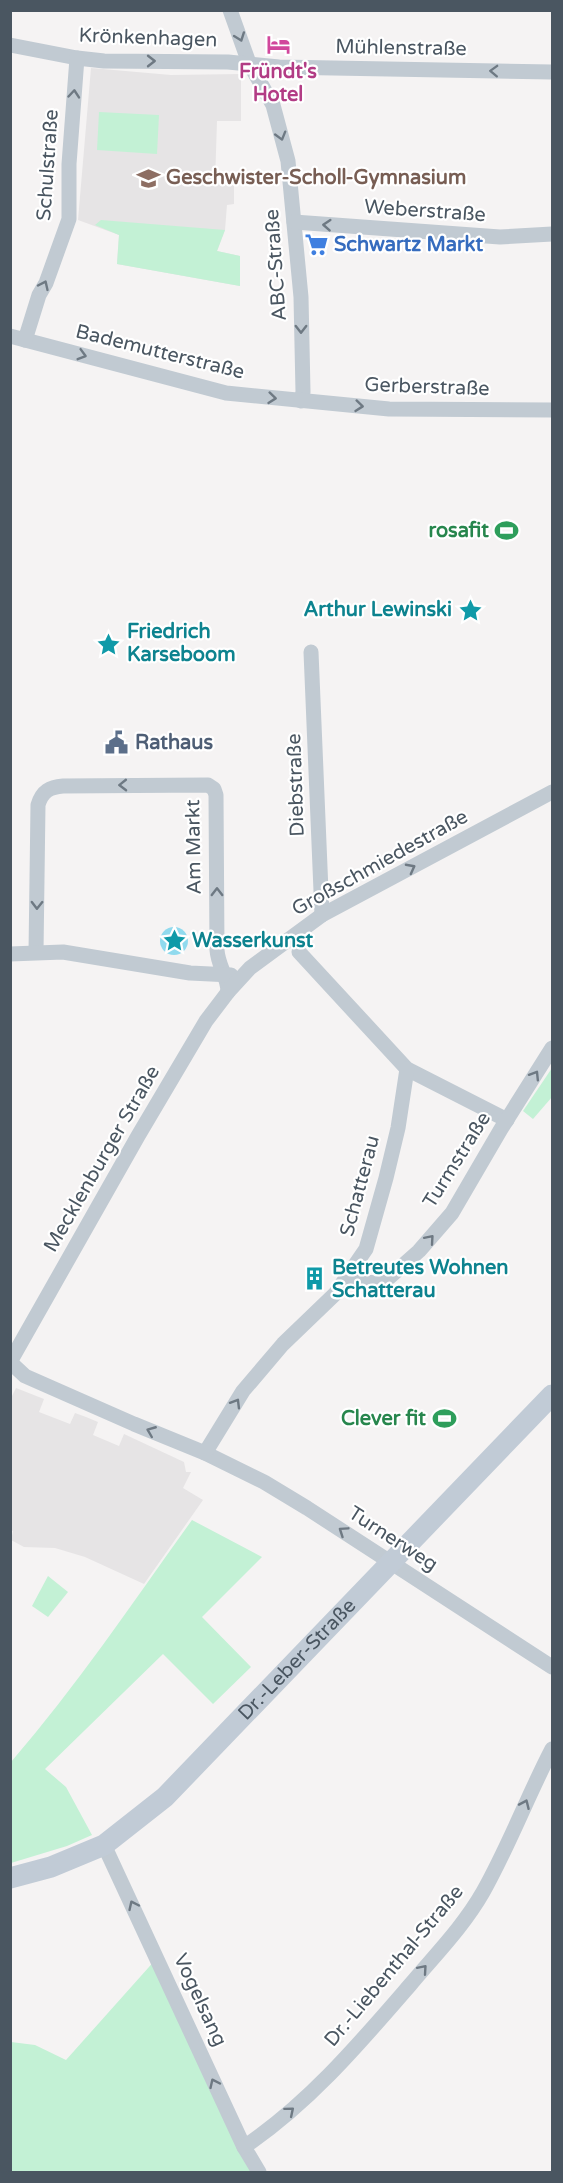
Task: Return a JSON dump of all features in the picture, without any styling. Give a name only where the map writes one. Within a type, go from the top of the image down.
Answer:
[{"type":"main road","name":"Dr.-Leber-Straße","points":[[10,1878],[51,1867],[104,1845],[165,1797],[392,1564],[552,1395]]},
{"type":"street","name":"ABC-Straße","points":[[230,10],[249,63],[273,105],[288,161],[301,297],[303,392],[301,401]]},
{"type":"street","name":"Krönkenhagen","points":[[10,45],[104,61],[249,63]]},
{"type":"street","name":"Schulstraße","points":[[18,338],[46,283],[69,219],[69,164],[77,58]]},
{"type":"street","name":"Mühlenstraße","points":[[249,63],[279,67],[552,72]]},
{"type":"street","name":"Weberstraße","points":[[294,222],[500,237],[552,234]]},
{"type":"street","name":"Bademutterstraße","points":[[18,338],[226,393],[301,401]]},
{"type":"street","name":"Gerberstraße","points":[[301,401],[401,410],[552,410]]},
{"type":"street","name":"Diebstraße","points":[[311,652],[322,915]]},
{"type":"street","name":"Am Markt","points":[[36,952],[38,805],[45,791],[56,786],[184,784],[208,786],[216,792],[217,950]]},
{"type":"street","name":"Großschmiedestraße","points":[[230,983],[322,915],[552,792]]},
{"type":"street","points":[[190,973],[207,969],[216,958],[217,950]]},
{"type":"street","points":[[217,950],[218,961],[230,983]]},
{"type":"street","points":[[10,954],[63,952],[190,973],[230,983]]},
{"type":"street","points":[[299,952],[407,1069],[507,1120]]},
{"type":"street","name":"Mecklenburger Straße","points":[[10,1362],[156,1104],[230,983]]},
{"type":"street","name":"Turmstraße","points":[[350,1274],[358,1282],[383,1283],[419,1251],[452,1213],[552,1048]]},
{"type":"street","name":"Schatterau","points":[[205,1453],[243,1391],[283,1344],[335,1294],[366,1249],[398,1128],[407,1069]]},
{"type":"street","name":"Turnerweg","points":[[10,1362],[25,1376],[205,1453],[264,1482],[552,1667]]},
{"type":"street","name":"Dr.-Liebenthal-Straße","points":[[244,2147],[265,2133],[317,2089],[359,2045],[463,1924],[483,1892],[552,1749]]},
{"type":"street","name":"Vogelsang","points":[[104,1845],[244,2147],[259,2172]]},
{"type":"shaded area","name":"Geschwister-Scholl-Gymnasium","points":[[91,68],[171,75],[241,74],[241,121],[217,121],[215,183],[234,184],[234,204],[227,205],[225,230],[217,251],[240,256],[240,286],[117,264],[119,235],[78,220]]},
{"type":"shaded area","points":[[16,1388],[44,1399],[39,1412],[70,1424],[75,1413],[86,1417],[98,1422],[93,1435],[119,1446],[124,1434],[184,1462],[186,1472],[191,1472],[183,1488],[203,1500],[144,1584],[85,1557],[55,1548],[24,1547],[11,1540],[13,1531],[10,1530],[10,1400]]},
{"type":"green space","points":[[99,112],[159,115],[157,154],[97,150]]},
{"type":"green space","points":[[101,220],[225,230],[217,251],[240,256],[240,286],[117,264],[119,235],[95,225]]},
{"type":"green space","points":[[552,1068],[552,1097],[533,1119],[523,1111]]},
{"type":"green space","points":[[192,1520],[262,1557],[202,1617],[251,1667],[213,1704],[163,1654],[45,1769],[66,1787],[92,1835],[67,1846],[11,1863],[11,1762],[82,1674]]},
{"type":"green space","points":[[48,1576],[68,1592],[48,1617],[32,1606]]},
{"type":"green space","points":[[157,1958],[259,2172],[11,2172],[11,2042],[35,2045],[66,2060]]},
{"type":"water","name":"Wasserkunst","points":[[174,927],[184,931],[188,941],[184,951],[174,955],[164,951],[160,941],[164,931]]},
{"type":"place","name":"Fründt's Hotel","points":[[278,44]]},
{"type":"place","name":"Geschwister-Scholl-Gymnasium","points":[[148,178]]},
{"type":"place","name":"Schwartz Markt","points":[[316,245]]},
{"type":"place","name":"rosafit","points":[[507,531]]},
{"type":"place","name":"Arthur Lewinski","points":[[470,610]]},
{"type":"place","name":"Friedrich Karseboom","points":[[109,644]]},
{"type":"place","name":"Rathaus","points":[[117,743]]},
{"type":"place","name":"Wasserkunst","points":[[174,941]]},
{"type":"place","name":"Betreutes Wohnen Schatterau","points":[[314,1279]]},
{"type":"place","name":"Clever fit","points":[[444,1419]]}]
